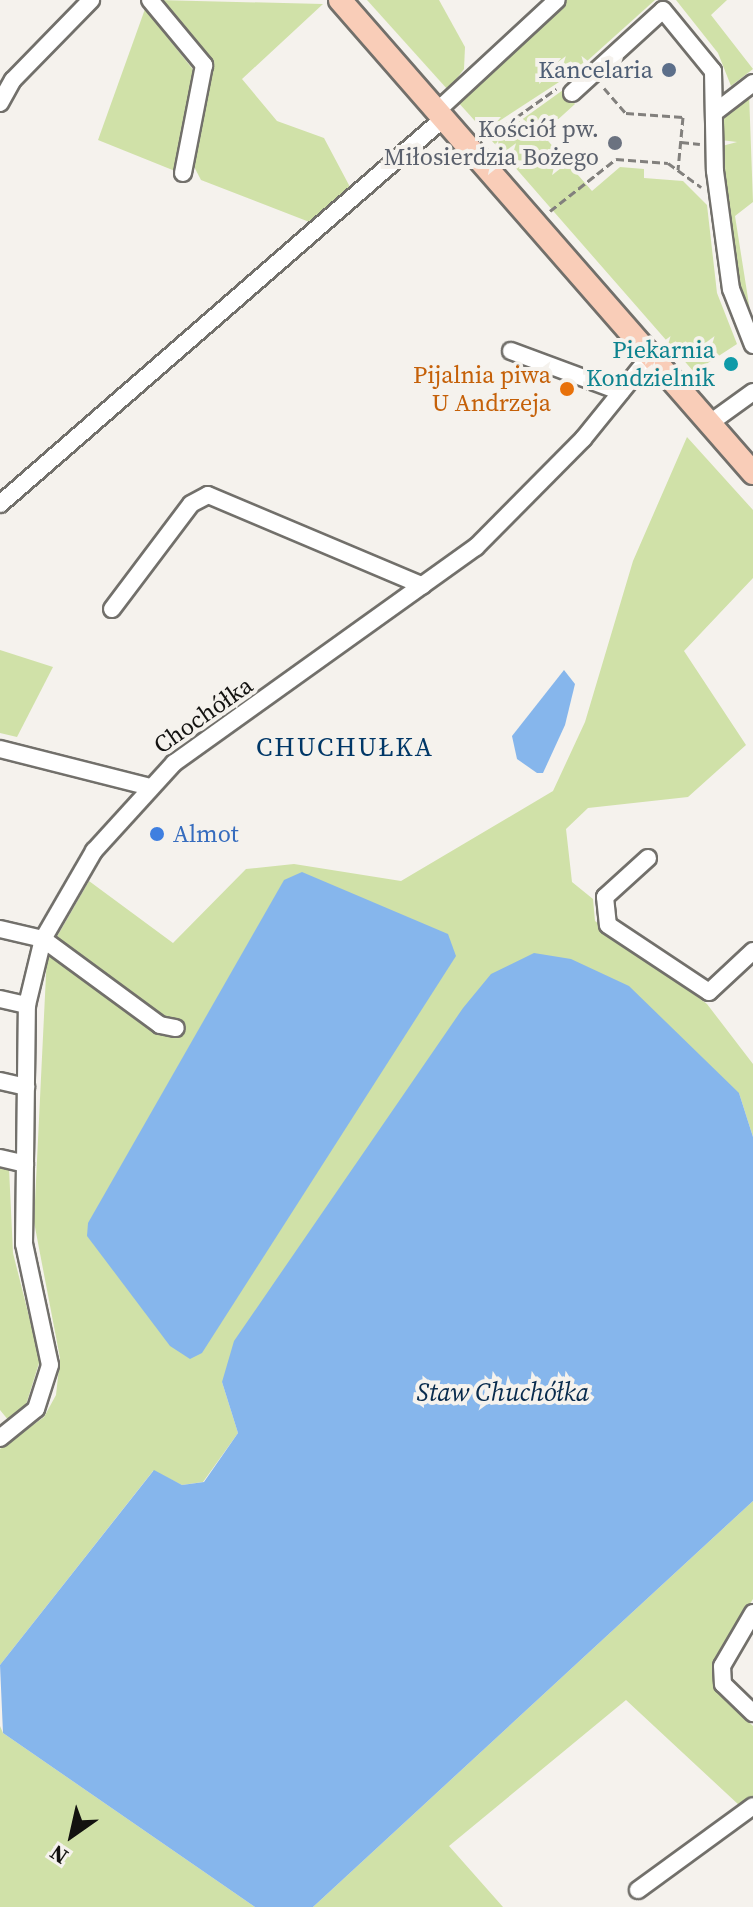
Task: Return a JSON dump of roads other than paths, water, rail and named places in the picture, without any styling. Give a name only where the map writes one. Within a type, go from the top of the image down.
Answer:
[{"type":"main road","points":[[340,0],[753,473]]},
{"type":"street","points":[[0,103],[13,80],[91,0]]},
{"type":"street","points":[[150,0],[204,65],[183,173]]},
{"type":"street","points":[[0,504],[440,114],[557,0]]},
{"type":"street","points":[[575,90],[663,10],[713,71],[720,201],[731,289],[753,345]]},
{"type":"street","points":[[714,113],[753,83]]},
{"type":"street","points":[[511,351],[621,392]]},
{"type":"street","name":"Chochółka","points":[[0,1438],[36,1409],[50,1365],[24,1244],[27,1005],[43,939],[94,851],[146,786],[423,586],[537,490],[651,355]]},
{"type":"street","points":[[710,423],[753,392]]},
{"type":"street","points":[[112,609],[191,504],[208,495],[423,586]]},
{"type":"street","points":[[0,749],[146,786]]},
{"type":"street","points":[[648,858],[605,897],[608,925],[709,992],[753,951]]},
{"type":"street","points":[[0,929],[43,939],[160,1025],[176,1028]]},
{"type":"street","points":[[0,999],[27,1005]]},
{"type":"street","points":[[0,1081],[26,1087]]},
{"type":"street","points":[[0,1158],[25,1164]]},
{"type":"street","points":[[753,1613],[722,1666],[723,1684],[753,1713]]},
{"type":"street","points":[[638,1890],[753,1806]]},
{"type":"water","points":[[564,670],[575,684],[565,725],[543,773],[537,773],[517,759],[512,736]]},
{"type":"water","points":[[302,872],[448,934],[456,956],[202,1353],[190,1359],[170,1346],[87,1236],[88,1223],[284,880]]},
{"type":"water","name":"Staw Chuchółka","points":[[534,953],[571,959],[629,986],[739,1093],[753,1137],[753,1501],[313,1907],[255,1907],[3,1733],[0,1665],[154,1470],[182,1485],[204,1482],[238,1433],[222,1382],[234,1341],[463,1008],[491,974]]},
{"type":"place","name":"Kancelaria","points":[[669,70]]},
{"type":"place","name":"Kościół pw. Miłosierdzia Bożego","points":[[615,143]]},
{"type":"place","name":"Piekarnia Kondzielnik","points":[[731,364]]},
{"type":"place","name":"Pijalnia piwa U Andrzeja","points":[[567,389]]},
{"type":"place","name":"Almot","points":[[157,834]]},
{"type":"district","name":"CHUCHUŁKA","points":[[345,748]]}]
